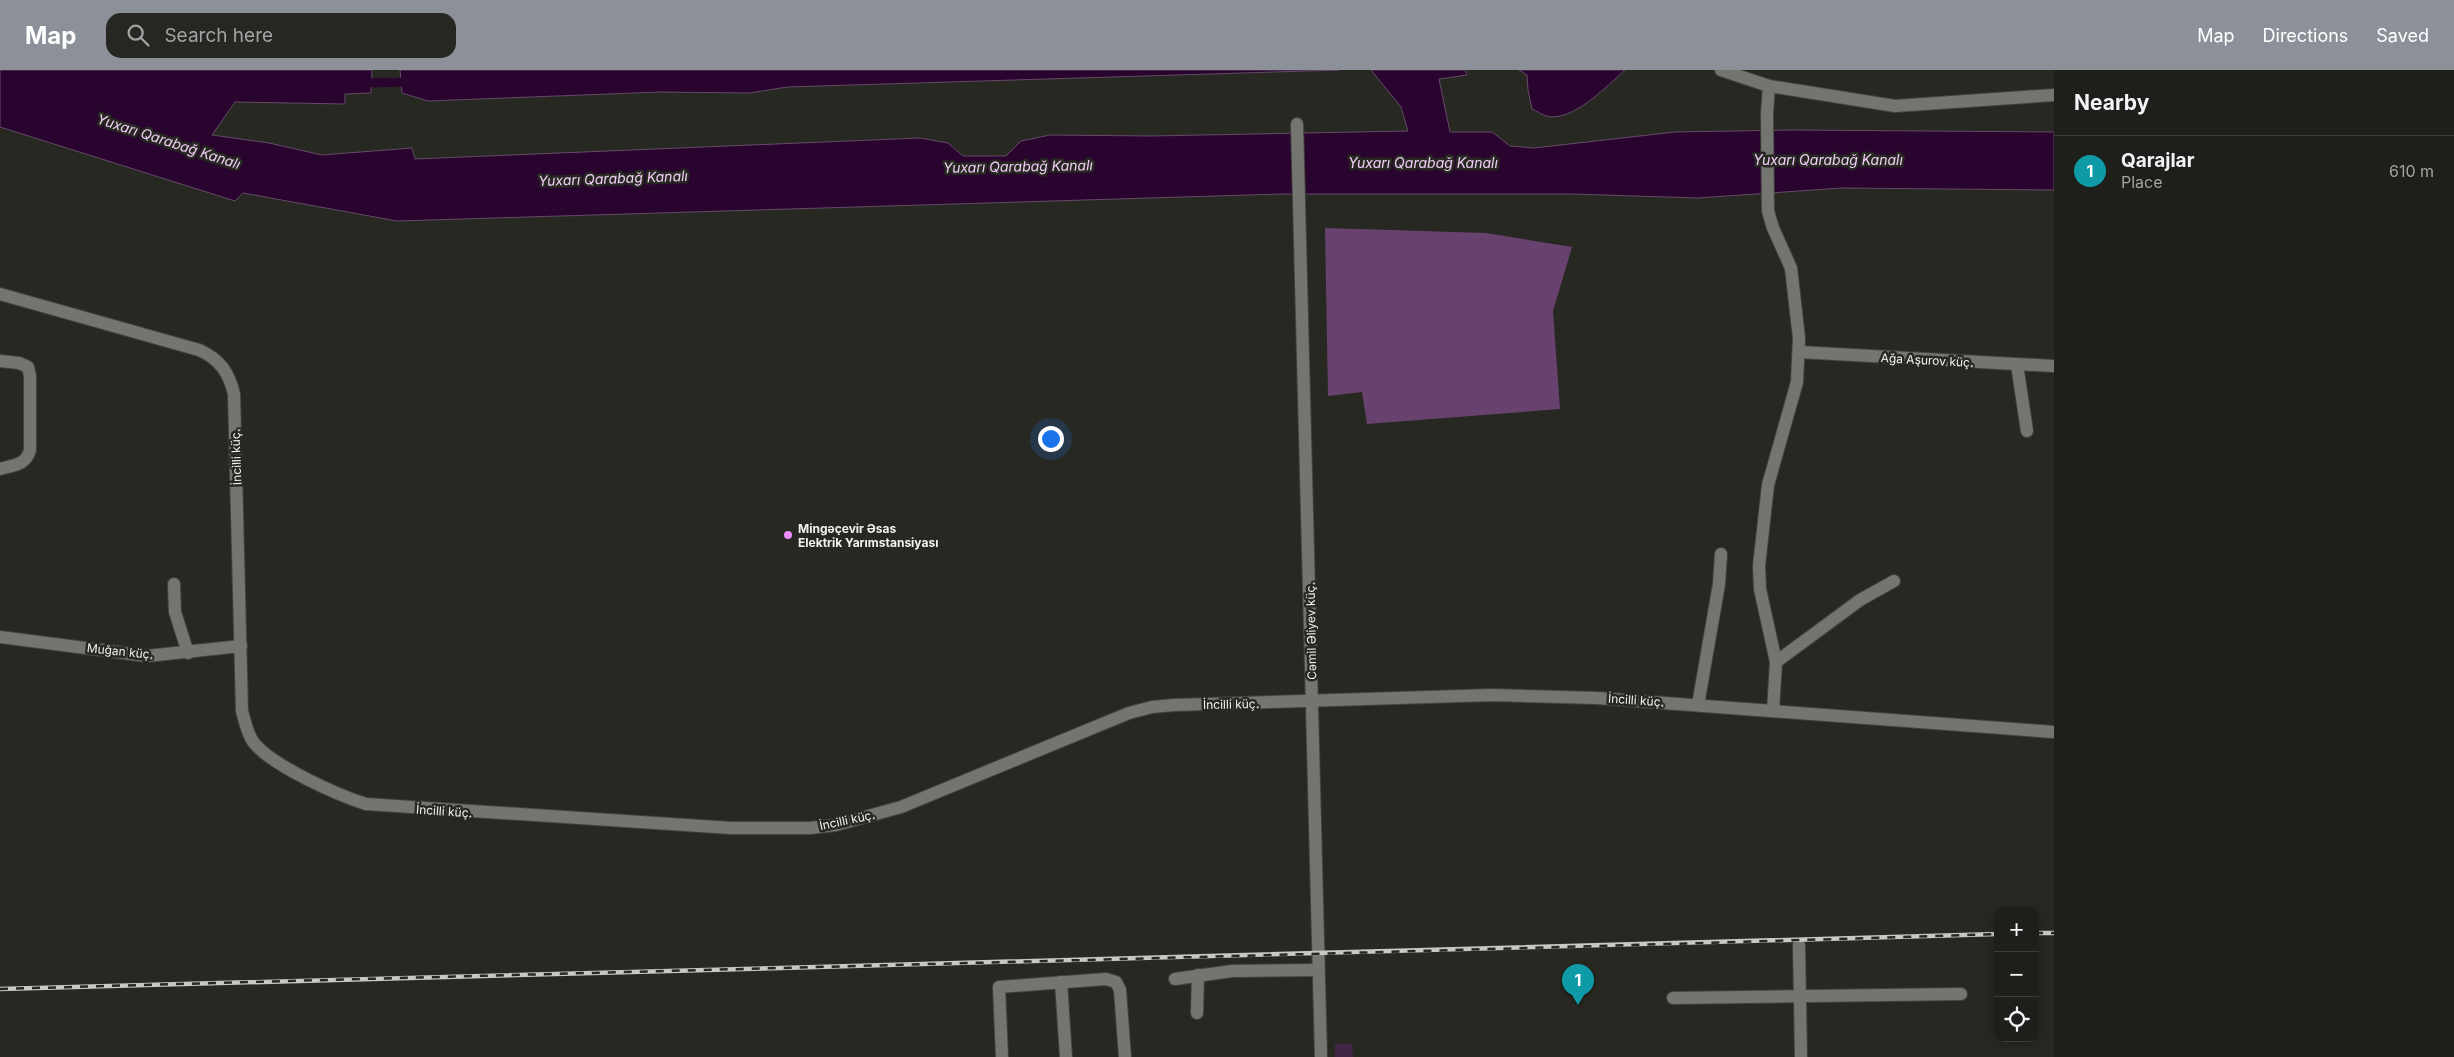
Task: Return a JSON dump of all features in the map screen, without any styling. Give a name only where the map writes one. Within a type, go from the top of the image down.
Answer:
[{"type":"street","points":[[1721,70],[1769,86],[1894,106],[2054,95]]},
{"type":"street","points":[[1769,86],[1767,114],[1768,193],[1771,222],[1790,268],[1798,316],[1800,352],[1793,401],[1776,452],[1768,485],[1759,566],[1760,589],[1776,662],[1773,711]]},
{"type":"street","name":"Cəmil Əliyev küç.","points":[[1297,124],[1313,702],[1318,970],[1322,1057]]},
{"type":"street","name":"İncilli küç.","points":[[0,294],[199,350],[208,354],[226,370],[234,394],[242,710],[246,726],[253,742],[265,753],[304,777],[346,798],[366,804],[400,808],[721,828],[777,830],[810,828],[868,817],[901,807],[1113,719],[1152,707],[1492,695],[1597,698],[2054,732]]},
{"type":"street","name":"Ağa Aşurov küç.","points":[[1800,352],[2054,366]]},
{"type":"street","points":[[0,361],[19,363],[28,367],[30,450],[28,459],[24,462],[0,469]]},
{"type":"street","points":[[2017,365],[2027,431]]},
{"type":"street","points":[[1698,705],[1719,584],[1722,554]]},
{"type":"street","points":[[1776,662],[1860,600],[1894,581]]},
{"type":"street","points":[[174,584],[175,612],[188,652]]},
{"type":"street","name":"Muğan küç.","points":[[0,637],[147,656],[241,646]]},
{"type":"street","points":[[1799,945],[1801,1057]]},
{"type":"street","points":[[1175,979],[1232,971],[1318,970]]},
{"type":"street","points":[[1197,1013],[1198,975]]},
{"type":"street","points":[[1002,1057],[999,987],[1106,979],[1116,982],[1120,990],[1125,1057]]},
{"type":"street","points":[[1061,982],[1066,1057]]},
{"type":"street","points":[[1673,998],[1961,994]]},
{"type":"shaded area","points":[[1325,228],[1486,233],[1572,247],[1553,311],[1560,409],[1367,424],[1362,392],[1328,396]]},
{"type":"shaded area","points":[[1335,1044],[1352,1044],[1353,1057],[1335,1057]]},
{"type":"water","name":"Yuxarı Qarabağ Kanalı","points":[[0,70],[372,70],[371,93],[345,94],[345,104],[235,102],[212,135],[269,143],[322,155],[412,148],[415,159],[920,138],[948,143],[963,156],[1006,156],[1021,141],[1050,135],[1152,136],[1408,131],[1401,107],[1371,70],[1465,70],[1467,75],[1439,79],[1450,132],[1492,132],[1510,146],[1534,148],[1675,132],[1793,130],[2054,132],[2054,190],[1842,188],[1698,198],[1573,194],[1281,194],[397,221],[243,193],[235,201],[0,127]]},
{"type":"water","points":[[400,70],[1339,70],[787,87],[750,93],[660,92],[428,101],[402,93]]},
{"type":"water","points":[[1519,70],[1625,70],[1578,109],[1556,117],[1546,116],[1532,109],[1527,75]]},
{"type":"waterway","points":[[360,83],[412,82]]},
{"type":"railway","points":[[2039,933],[2054,933]]},
{"type":"railway","points":[[0,989],[1994,934]]},
{"type":"place","name":"Mingəçevir Əsas Elektrik Yarımstansiyası","points":[[788,535]]},
{"type":"place","name":"Qarajlar","points":[[1578,1005]]}]
